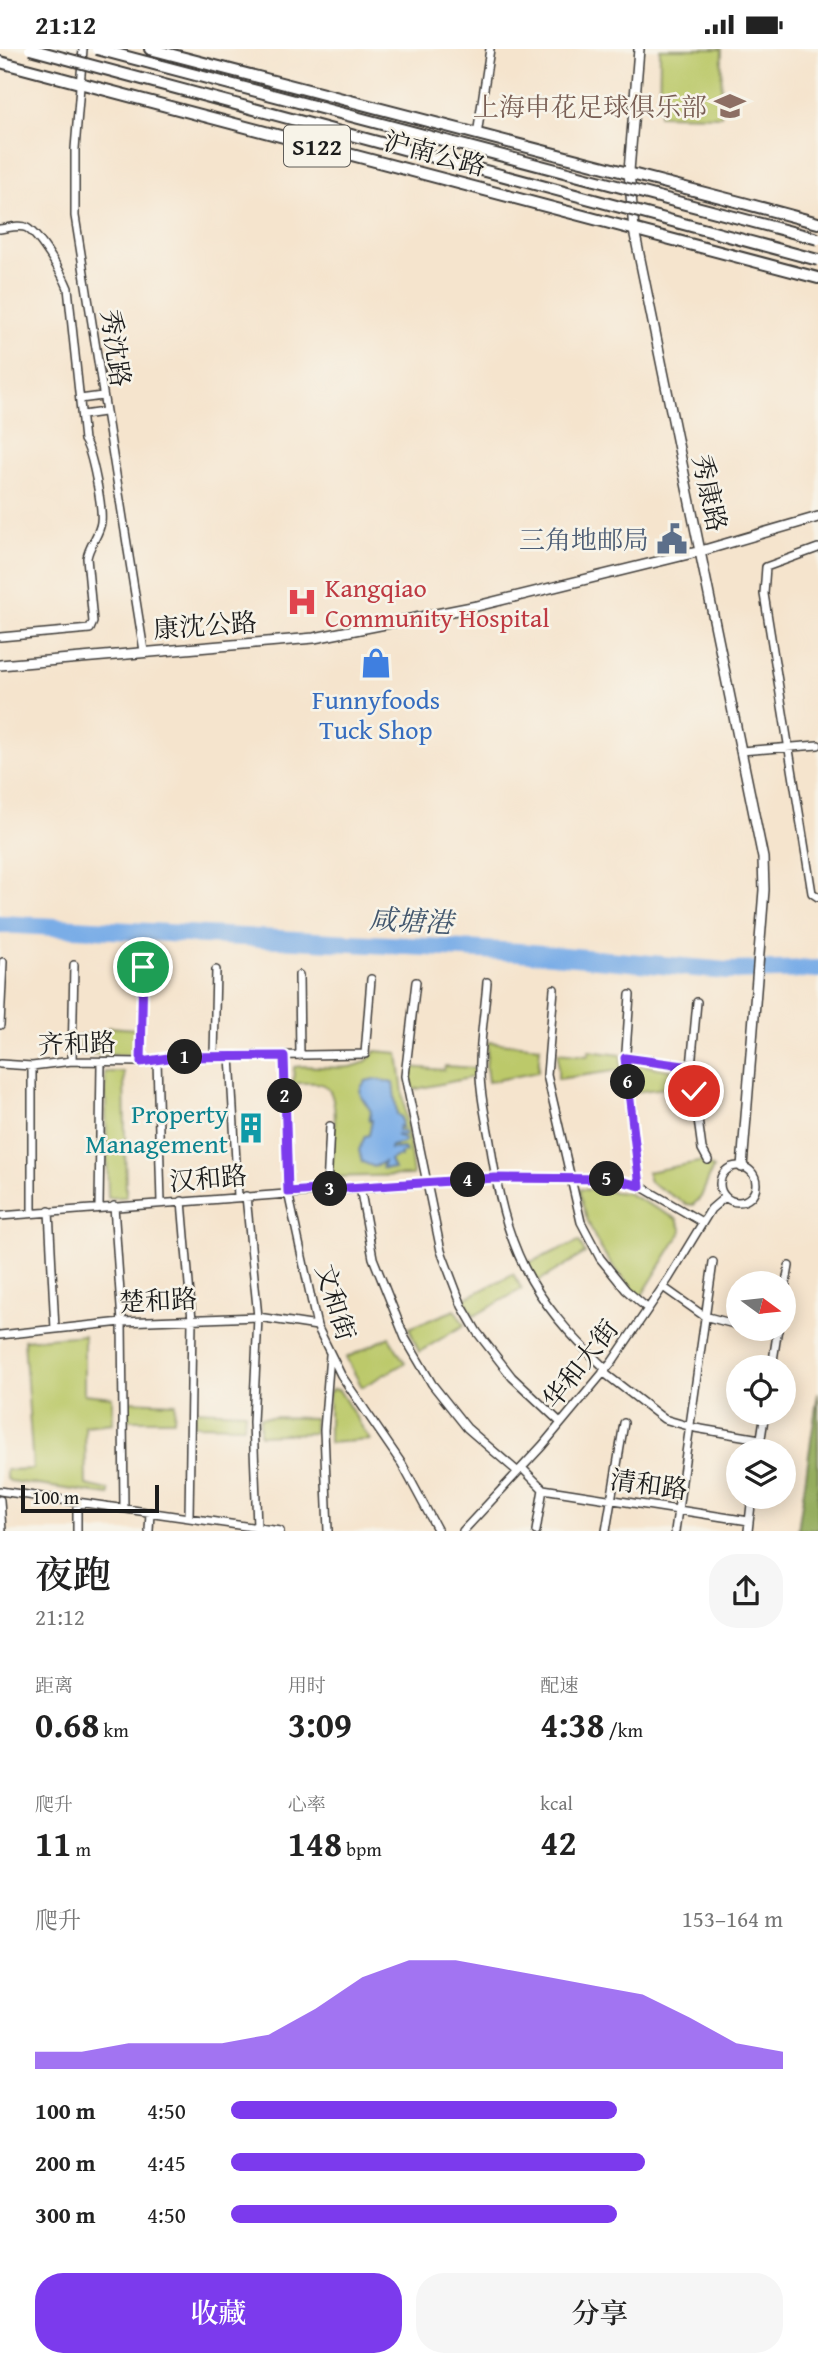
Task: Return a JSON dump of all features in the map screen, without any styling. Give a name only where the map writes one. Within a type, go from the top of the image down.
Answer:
[{"type":"main road","points":[[30,49],[818,260]]},
{"type":"main road","points":[[97,49],[818,239]]},
{"type":"main road","name":"沪南公路","points":[[150,49],[477,135],[629,171],[818,223]]},
{"type":"main road","name":"沪南公路","points":[[0,62],[818,278]]},
{"type":"street","name":"秀沈路","points":[[83,49],[75,149],[75,216],[144,651]]},
{"type":"street","points":[[477,135],[490,49]]},
{"type":"street","name":"秀康路","points":[[639,49],[629,171],[634,230],[763,858],[764,890],[742,1167]]},
{"type":"street","points":[[0,229],[26,227],[63,276],[79,371],[76,381],[83,415],[84,440],[89,446],[102,524],[88,548],[87,558],[93,622],[84,631],[0,637]]},
{"type":"street","points":[[80,399],[102,396]]},
{"type":"street","points":[[83,415],[104,412]]},
{"type":"street","name":"康沈公路","points":[[0,665],[314,638],[477,607],[701,551],[818,517]]},
{"type":"street","points":[[818,548],[766,567],[764,594],[813,893],[818,897]]},
{"type":"street","points":[[741,751],[818,745]]},
{"type":"street","points":[[0,1025],[3,962]]},
{"type":"street","points":[[72,1061],[74,965]]},
{"type":"street","points":[[141,1062],[143,967]]},
{"type":"street","points":[[214,1056],[216,970]]},
{"type":"street","points":[[299,975],[300,1056]]},
{"type":"street","name":"齐和路","points":[[0,1064],[32,1066],[72,1061],[101,1063],[214,1056],[365,1054],[371,979]]},
{"type":"street","points":[[416,982],[405,1076],[441,1251],[462,1306],[477,1332],[512,1377],[561,1423]]},
{"type":"street","points":[[487,982],[480,1074],[495,1178],[507,1228],[523,1266],[541,1298],[569,1335],[605,1370],[664,1419],[760,1439],[763,1425]]},
{"type":"street","points":[[554,989],[547,1075],[581,1222],[600,1258],[626,1290],[648,1308]]},
{"type":"street","points":[[630,995],[625,1058],[640,1186]]},
{"type":"street","points":[[697,1002],[691,1067],[702,1149],[708,1160]]},
{"type":"street","points":[[230,1056],[242,1196],[258,1317],[253,1422],[257,1527]]},
{"type":"street","name":"文和街","points":[[284,1056],[288,1192],[317,1325],[330,1355],[402,1464],[438,1531]]},
{"type":"street","points":[[625,1058],[691,1067]]},
{"type":"street","points":[[157,1060],[161,1203]]},
{"type":"street","points":[[99,1207],[101,1063]]},
{"type":"street","points":[[32,1066],[32,1213]]},
{"type":"street","points":[[327,1189],[330,1126]]},
{"type":"street","points":[[735,1167],[742,1167],[755,1179],[752,1194],[739,1202],[724,1197],[720,1188],[722,1175],[735,1167]]},
{"type":"street","name":"汉和路","points":[[0,1216],[327,1189],[495,1178],[569,1178],[624,1179],[702,1222]]},
{"type":"street","points":[[360,1187],[373,1258],[405,1338],[432,1384],[467,1428],[543,1489],[536,1531]]},
{"type":"street","name":"华和大街","points":[[463,1531],[520,1470],[605,1370],[663,1287],[702,1222],[724,1197]]},
{"type":"street","points":[[182,1201],[192,1320],[189,1517]]},
{"type":"street","points":[[114,1206],[122,1322],[124,1508]]},
{"type":"street","points":[[49,1211],[55,1329]]},
{"type":"street","points":[[675,1531],[713,1262]]},
{"type":"street","points":[[788,1271],[789,1266]]},
{"type":"street","points":[[663,1287],[704,1316],[726,1322]]},
{"type":"street","name":"楚和路","points":[[0,1335],[122,1322],[258,1317],[317,1325]]},
{"type":"street","points":[[328,1531],[324,1430],[330,1355]]},
{"type":"street","points":[[606,1531],[624,1423]]},
{"type":"street","name":"清和路","points":[[543,1489],[749,1521]]},
{"type":"street","points":[[0,1491],[189,1517],[223,1527],[257,1527],[280,1531]]},
{"type":"street","points":[[0,1500],[2,1531]]},
{"type":"street","points":[[77,1501],[77,1531]]},
{"type":"street","points":[[748,1531],[750,1509]]},
{"type":"street","points":[[149,1531],[150,1511]]},
{"type":"green space","points":[[660,49],[722,49],[721,116],[659,115]]},
{"type":"green space","points":[[108,1027],[136,1029],[135,1052],[130,1055],[80,1054],[80,1035],[107,1035]]},
{"type":"green space","points":[[488,1042],[540,1047],[538,1072],[488,1082]]},
{"type":"green space","points":[[375,1051],[398,1053],[413,1175],[330,1177],[334,1143],[334,1102],[325,1086],[318,1083],[293,1083],[294,1067],[350,1067],[369,1059]]},
{"type":"green space","points":[[589,1051],[621,1055],[621,1070],[558,1079],[558,1053],[588,1056]]},
{"type":"green space","points":[[631,1063],[686,1073],[689,1085],[635,1092]]},
{"type":"green space","points":[[445,1066],[474,1068],[474,1077],[412,1090],[410,1067],[444,1070]]},
{"type":"green space","points":[[105,1072],[124,1072],[126,1197],[108,1198]]},
{"type":"green space","points":[[703,1161],[713,1168],[701,1197],[693,1205],[686,1204],[650,1182],[647,1172]]},
{"type":"green space","points":[[579,1189],[627,1193],[677,1219],[682,1231],[641,1297],[609,1261],[593,1235]]},
{"type":"green space","points":[[579,1241],[585,1253],[537,1282],[526,1264]]},
{"type":"green space","points":[[513,1274],[522,1289],[474,1316],[464,1299]]},
{"type":"green space","points":[[455,1310],[464,1325],[419,1352],[409,1328]]},
{"type":"green space","points":[[84,1335],[84,1394],[112,1397],[113,1423],[85,1426],[86,1485],[109,1490],[109,1495],[10,1481],[6,1478],[6,1470],[33,1469],[24,1340]]},
{"type":"green space","points":[[389,1337],[405,1363],[362,1387],[346,1358]]},
{"type":"green space","points":[[333,1389],[339,1390],[370,1440],[329,1443],[329,1393]]},
{"type":"green space","points":[[818,1393],[818,1530],[798,1530]]},
{"type":"green space","points":[[127,1401],[175,1403],[174,1420],[125,1420]]},
{"type":"green space","points":[[195,1410],[245,1412],[244,1426],[194,1425]]},
{"type":"green space","points":[[260,1417],[314,1418],[314,1433],[260,1435]]},
{"type":"water","points":[[374,1079],[393,1083],[397,1114],[401,1117],[402,1128],[399,1126],[398,1130],[405,1133],[404,1136],[396,1135],[405,1140],[403,1143],[391,1146],[390,1149],[404,1148],[406,1152],[401,1153],[401,1157],[390,1160],[394,1169],[382,1168],[384,1162],[374,1167],[362,1162],[359,1150],[365,1136],[369,1135],[372,1120],[369,1120],[371,1112],[360,1090],[366,1081]]},
{"type":"waterway","name":"咸塘港","points":[[0,924],[520,952],[727,971],[818,969]]},
{"type":"place","name":"上海申花足球俱乐部","points":[[730,106]]},
{"type":"place","name":"三角地邮局","points":[[672,539]]},
{"type":"place","name":"Kangqiao Community Hospital","points":[[302,602]]},
{"type":"place","name":"Funnyfoods Tuck Shop","points":[[376,663]]},
{"type":"place","name":"Property Management","points":[[251,1128]]},
{"type":"route","points":[[143,967],[141,1062],[175,1057],[284,1056],[288,1192],[495,1178],[624,1179],[640,1186],[641,1175],[625,1058],[691,1067],[694,1091]]}]
